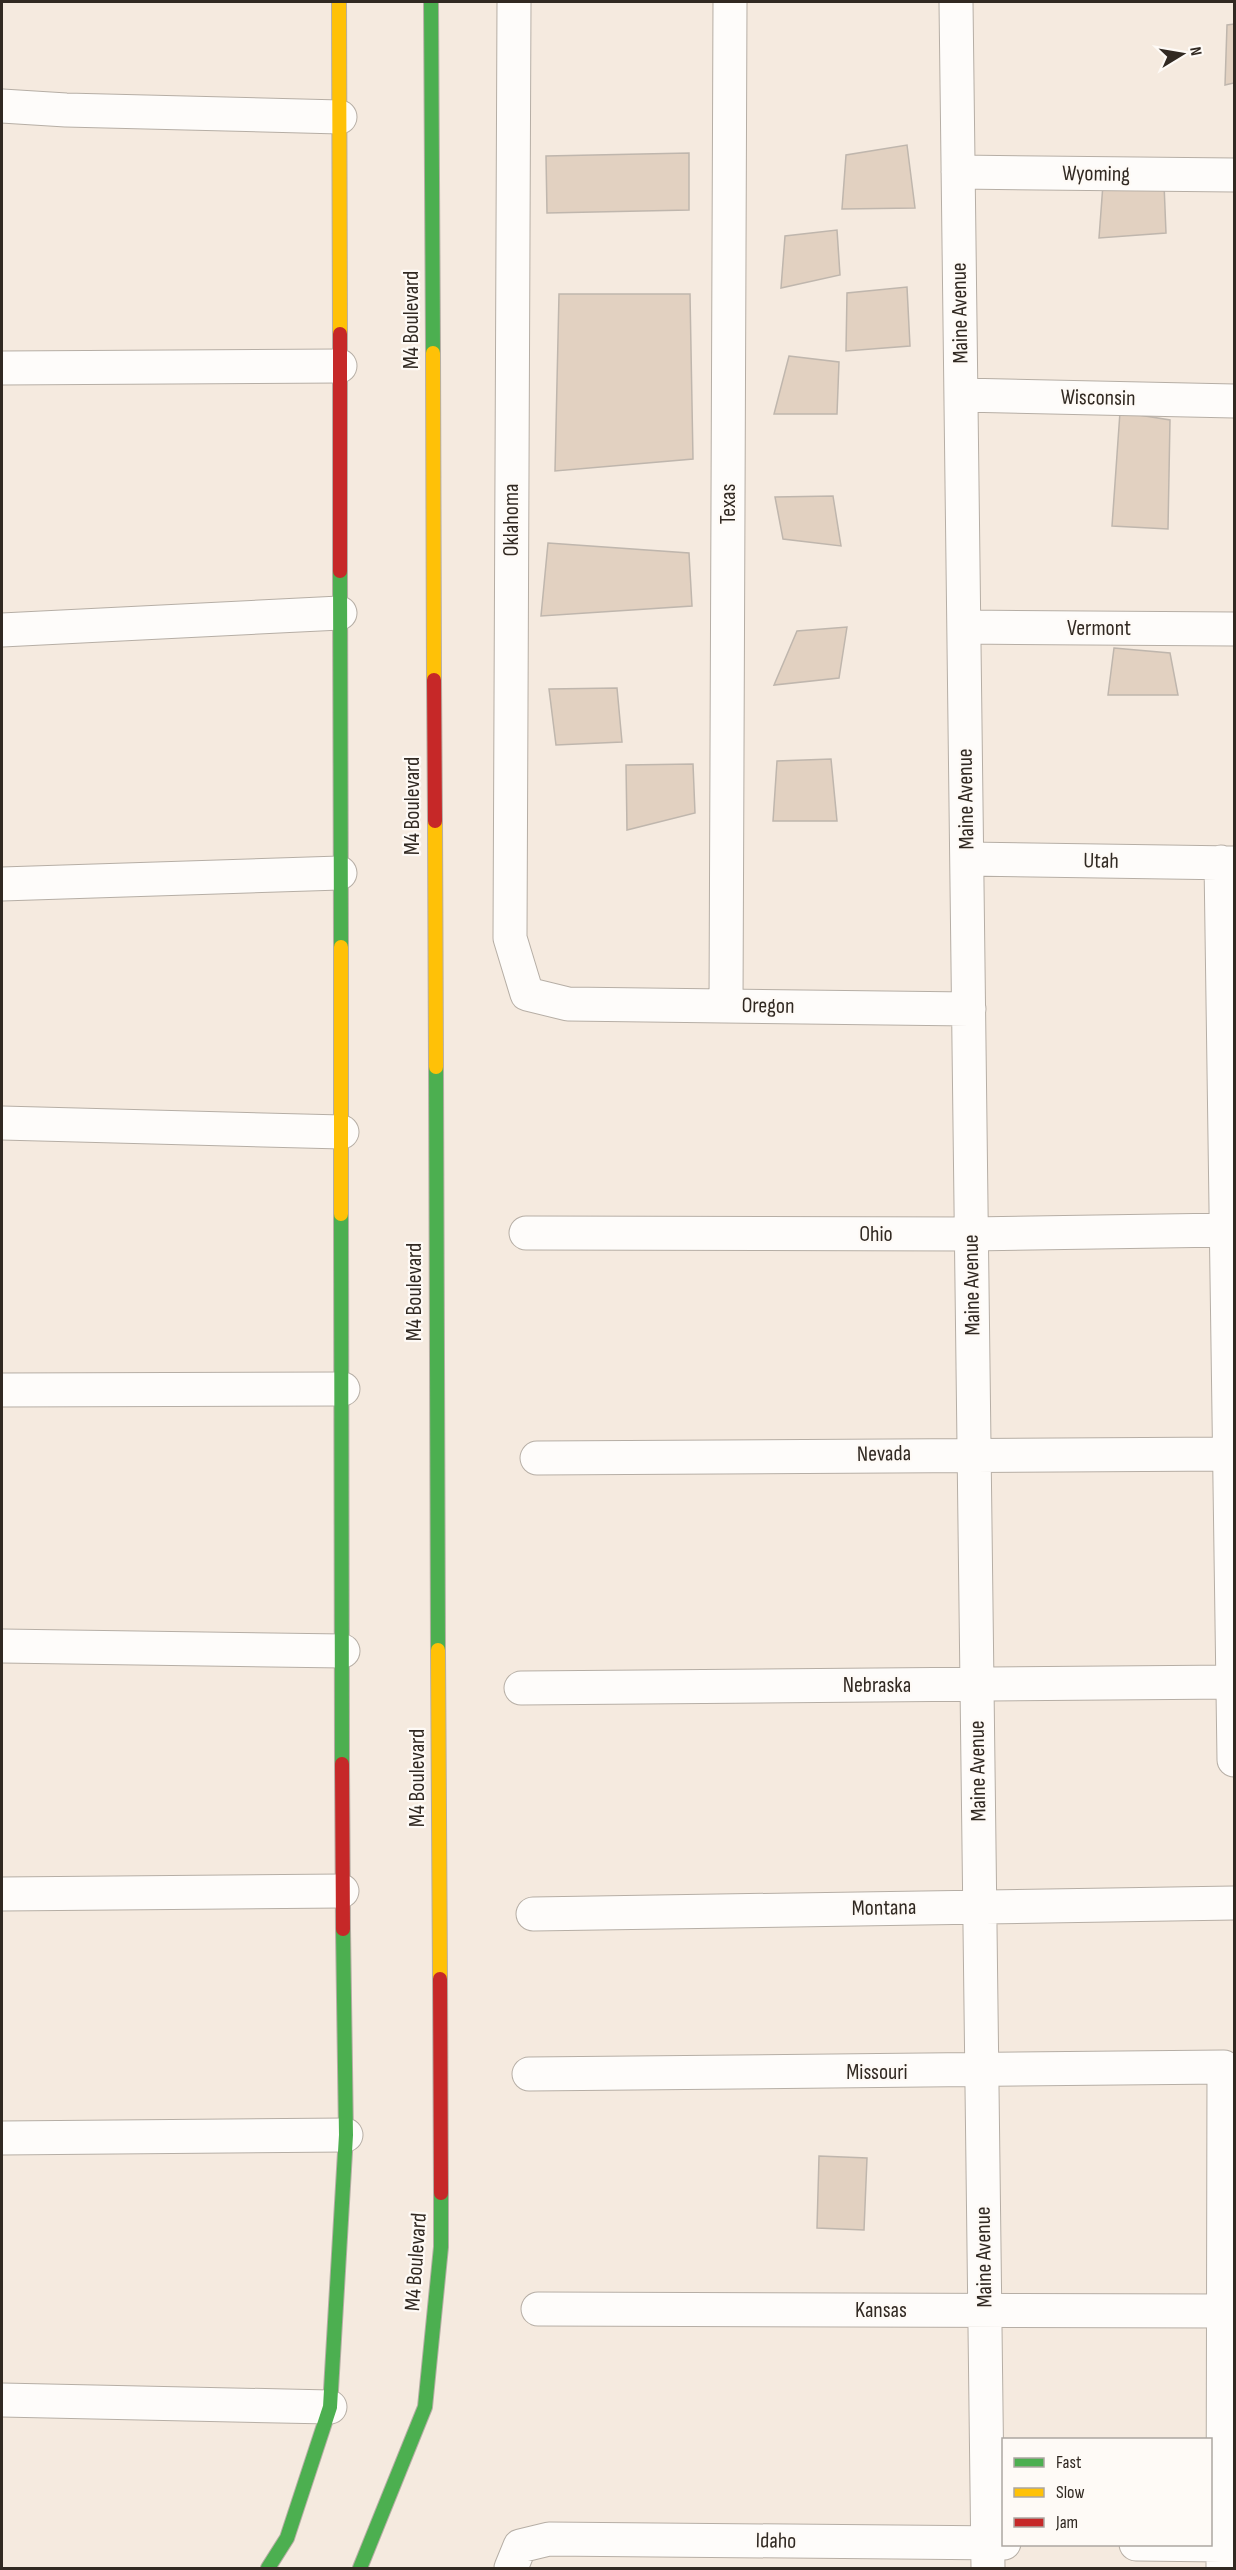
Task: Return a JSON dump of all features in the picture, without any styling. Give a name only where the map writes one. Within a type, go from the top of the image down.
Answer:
[{"type":"street","points":[[268,2568],[286,2538],[330,2407],[346,2135],[342,1891],[344,1389],[340,873],[339,2]]},
{"type":"street","name":"M4 Boulevard","points":[[360,2568],[425,2407],[441,2247],[431,2]]},
{"type":"street","name":"Oklahoma","points":[[514,2],[510,938],[527,994],[568,1004]]},
{"type":"street","name":"Texas","points":[[726,1006],[730,2]]},
{"type":"street","name":"Maine Avenue","points":[[956,2],[984,2310],[993,2552]]},
{"type":"street","points":[[2,106],[66,110],[340,117]]},
{"type":"street","name":"Wyoming","points":[[958,172],[1234,175]]},
{"type":"street","points":[[2,368],[340,366]]},
{"type":"street","name":"Wisconsin","points":[[961,395],[1234,401]]},
{"type":"street","points":[[2,630],[340,613]]},
{"type":"street","name":"Vermont","points":[[964,627],[1234,629]]},
{"type":"street","name":"Utah","points":[[967,859],[1228,862]]},
{"type":"street","points":[[1228,862],[1227,1230],[1234,1760]]},
{"type":"street","points":[[2,884],[340,873]]},
{"type":"street","name":"Oregon","points":[[568,1004],[969,1009]]},
{"type":"street","points":[[2,1123],[342,1132]]},
{"type":"street","name":"Ohio","points":[[526,1233],[971,1234],[1227,1230]]},
{"type":"street","points":[[2,1390],[344,1389]]},
{"type":"street","name":"Nevada","points":[[537,1458],[1230,1454]]},
{"type":"street","points":[[2,1646],[343,1651]]},
{"type":"street","name":"Nebraska","points":[[521,1688],[1233,1683]]},
{"type":"street","points":[[2,1894],[342,1891]]},
{"type":"street","name":"Montana","points":[[533,1914],[1234,1903]]},
{"type":"street","name":"Missouri","points":[[530,2074],[1224,2067],[1224,2311]]},
{"type":"street","points":[[2,2138],[346,2135]]},
{"type":"street","name":"Kansas","points":[[538,2309],[1224,2311]]},
{"type":"street","points":[[1149,2546],[1223,2557],[1224,2311]]},
{"type":"street","points":[[2,2400],[330,2407]]},
{"type":"street","name":"Idaho","points":[[511,2568],[519,2546],[549,2538],[993,2552]]},
{"type":"building","points":[[1234,24],[1234,83],[1225,85],[1227,25]]},
{"type":"building","points":[[907,145],[915,208],[842,209],[846,155]]},
{"type":"building","points":[[689,153],[689,210],[547,213],[546,156]]},
{"type":"building","points":[[1103,184],[1164,184],[1166,233],[1099,238]]},
{"type":"building","points":[[837,230],[840,275],[781,288],[785,236]]},
{"type":"building","points":[[907,287],[910,346],[846,351],[847,293]]},
{"type":"building","points":[[559,294],[690,294],[693,459],[555,471]]},
{"type":"building","points":[[789,356],[839,362],[837,414],[774,414]]},
{"type":"building","points":[[1120,412],[1170,420],[1168,529],[1112,526]]},
{"type":"building","points":[[833,496],[841,546],[783,539],[775,497]]},
{"type":"building","points":[[548,543],[689,553],[692,606],[541,616]]},
{"type":"building","points":[[847,627],[839,678],[774,685],[797,631]]},
{"type":"building","points":[[1114,648],[1170,653],[1178,695],[1108,695]]},
{"type":"building","points":[[617,688],[622,742],[556,745],[549,689]]},
{"type":"building","points":[[831,759],[837,821],[773,821],[777,761]]},
{"type":"building","points":[[693,764],[695,813],[627,830],[626,765]]},
{"type":"building","points":[[819,2156],[867,2158],[864,2230],[817,2228]]},
{"type":"traffic: fast","points":[[431,2],[433,353]]},
{"type":"traffic: fast","points":[[340,571],[341,947]]},
{"type":"traffic: fast","points":[[436,1067],[438,1650]]},
{"type":"traffic: fast","points":[[341,1214],[342,1764]]},
{"type":"traffic: fast","points":[[268,2568],[287,2538],[330,2407],[346,2135],[343,1929]]},
{"type":"traffic: fast","points":[[360,2568],[425,2407],[441,2247],[441,2193]]},
{"type":"traffic: slow","points":[[339,2],[340,334]]},
{"type":"traffic: slow","points":[[433,353],[434,680]]},
{"type":"traffic: slow","points":[[435,821],[436,1067]]},
{"type":"traffic: slow","points":[[341,947],[341,1214]]},
{"type":"traffic: slow","points":[[438,1650],[440,1979]]},
{"type":"traffic: jam","points":[[340,334],[340,571]]},
{"type":"traffic: jam","points":[[434,680],[435,821]]},
{"type":"traffic: jam","points":[[342,1764],[343,1929]]},
{"type":"traffic: jam","points":[[440,1979],[441,2193]]}]
